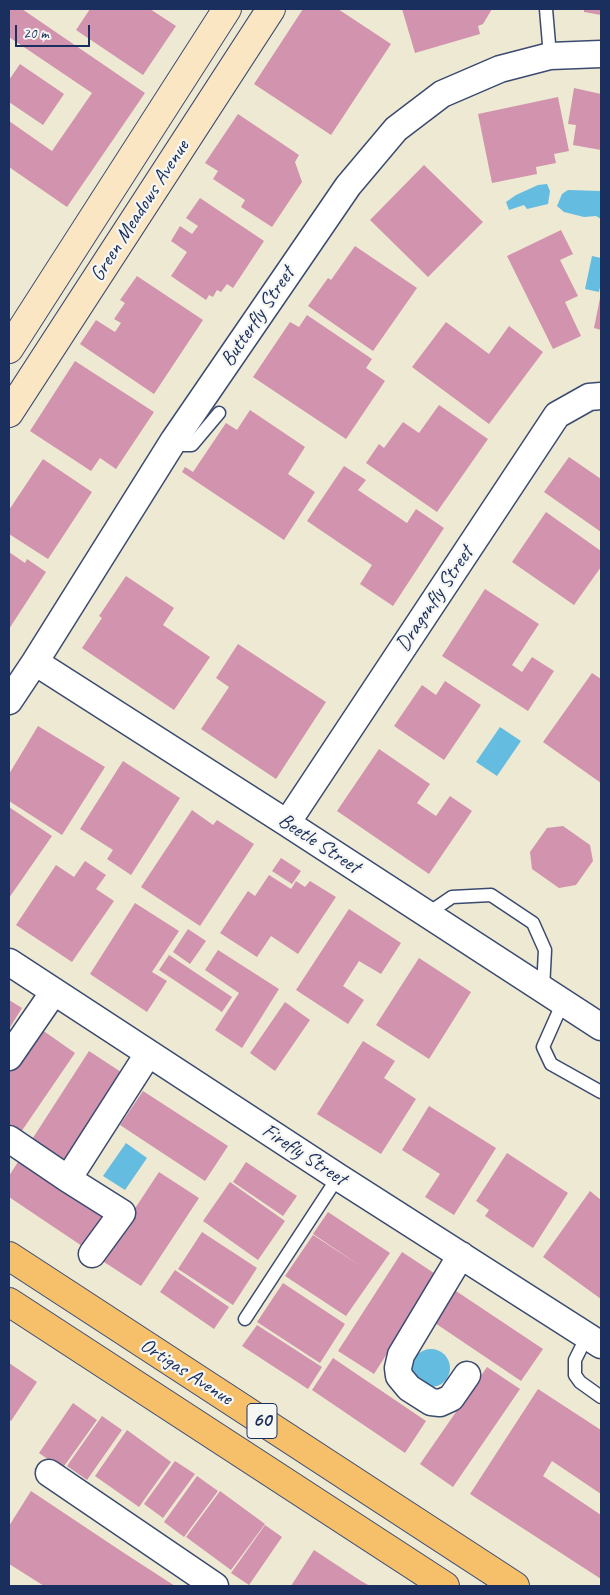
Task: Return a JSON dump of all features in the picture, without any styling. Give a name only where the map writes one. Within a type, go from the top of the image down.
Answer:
[{"type":"main road","name":"Ortigas Avenue","points":[[9,1256],[515,1586]]},
{"type":"main road","name":"Ortigas Avenue","points":[[9,1302],[445,1586]]},
{"type":"street","name":"Green Meadows Avenue","points":[[9,349],[227,9]]},
{"type":"street","name":"Green Meadows Avenue","points":[[9,413],[271,9]]},
{"type":"street","name":"Butterfly Street","points":[[9,701],[174,440],[348,186],[396,129],[442,94],[500,69],[550,56],[601,54]]},
{"type":"street","points":[[174,90],[204,111]]},
{"type":"street","points":[[116,180],[146,201]]},
{"type":"street","name":"Dragonfly Street","points":[[287,823],[557,415],[589,397],[601,396]]},
{"type":"street","name":"Beetle Street","points":[[35,662],[601,1027]]},
{"type":"street","name":"Firefly Street","points":[[9,962],[53,993],[594,1341]]},
{"type":"street","points":[[9,1057],[53,993]]},
{"type":"street","points":[[68,1179],[148,1054]]},
{"type":"street","points":[[9,1139],[122,1213],[92,1254]]},
{"type":"street","points":[[461,1255],[401,1355],[398,1368],[399,1376],[409,1388],[431,1402],[440,1403],[451,1398],[467,1375]]},
{"type":"street","points":[[49,1473],[215,1586]]},
{"type":"lane","points":[[546,9],[550,56]]},
{"type":"lane","points":[[174,440],[184,445],[192,445],[219,413]]},
{"type":"lane","points":[[427,914],[452,897],[491,895],[533,923],[545,950],[553,996],[543,1047],[551,1064],[601,1092]]},
{"type":"lane","points":[[245,1319],[338,1177]]},
{"type":"lane","points":[[594,1341],[575,1360],[575,1375],[580,1382],[601,1397]]},
{"type":"water","points":[[547,184],[550,191],[548,204],[527,209],[524,205],[509,210],[506,202],[516,195],[538,185]]},
{"type":"water","points":[[568,190],[601,191],[601,219],[596,216],[584,217],[564,212],[557,206],[562,194]]},
{"type":"water","points":[[592,256],[601,258],[599,292],[585,289]]},
{"type":"water","points":[[500,727],[521,741],[497,776],[476,762]]},
{"type":"water","points":[[126,1143],[147,1158],[125,1190],[103,1176]]},
{"type":"water","points":[[431,1349],[444,1355],[450,1368],[444,1381],[431,1387],[418,1381],[412,1368],[418,1355]]},
{"type":"building","points":[[9,9],[22,9],[145,93],[67,207],[9,167],[9,121],[52,151],[92,93],[9,37]]},
{"type":"building","points":[[90,9],[150,9],[176,26],[143,75],[76,30]]},
{"type":"building","points":[[303,9],[338,9],[391,44],[331,135],[254,84]]},
{"type":"building","points":[[402,9],[492,9],[483,24],[478,26],[480,34],[415,53]]},
{"type":"building","points":[[584,9],[601,9],[601,15],[584,12]]},
{"type":"building","points":[[20,64],[64,94],[43,125],[9,102],[9,80]]},
{"type":"building","points":[[574,88],[601,94],[601,150],[573,145],[576,125],[568,124]]},
{"type":"building","points":[[558,97],[569,151],[554,154],[556,163],[536,167],[537,174],[492,183],[478,114]]},
{"type":"building","points":[[238,114],[299,155],[295,162],[302,182],[272,227],[241,207],[245,200],[213,179],[218,171],[205,163]]},
{"type":"building","points":[[424,165],[483,222],[428,277],[370,220]]},
{"type":"building","points":[[200,198],[264,241],[233,288],[227,284],[221,292],[217,290],[213,297],[209,295],[206,300],[171,276],[187,252],[171,241],[180,226],[192,234],[198,226],[186,218]]},
{"type":"building","points":[[561,230],[573,254],[560,260],[578,296],[565,302],[581,336],[553,349],[507,256]]},
{"type":"building","points":[[355,246],[417,288],[373,351],[308,306],[328,278],[331,280]]},
{"type":"building","points":[[137,276],[203,320],[154,394],[80,344],[96,320],[115,332],[121,323],[114,319],[125,303],[120,300]]},
{"type":"building","points":[[601,298],[601,330],[594,328]]},
{"type":"building","points":[[307,315],[372,359],[366,368],[385,381],[346,439],[253,377],[290,322],[299,327]]},
{"type":"building","points":[[446,322],[489,354],[509,326],[543,352],[489,424],[412,367]]},
{"type":"building","points":[[75,361],[154,412],[116,469],[100,458],[91,471],[30,431]]},
{"type":"building","points":[[439,405],[488,439],[437,512],[366,463],[379,444],[384,448],[403,422],[419,433]]},
{"type":"building","points":[[250,410],[305,447],[288,474],[315,492],[284,540],[182,472],[185,467],[193,472],[226,423],[237,430]]},
{"type":"building","points":[[569,457],[601,479],[601,532],[544,492]]},
{"type":"building","points":[[43,459],[92,492],[48,559],[9,534],[9,510]]},
{"type":"building","points":[[344,466],[366,480],[358,490],[407,523],[416,509],[444,528],[393,606],[360,584],[372,565],[307,521]]},
{"type":"building","points":[[546,512],[601,551],[601,567],[574,605],[512,562]]},
{"type":"building","points":[[9,552],[25,563],[27,559],[46,572],[9,629]]},
{"type":"building","points":[[126,576],[174,608],[163,625],[210,657],[174,710],[82,648],[102,618],[99,616]]},
{"type":"building","points":[[485,589],[539,624],[512,665],[522,672],[532,657],[554,671],[528,711],[442,656]]},
{"type":"building","points":[[238,644],[326,702],[276,779],[201,729],[229,687],[216,678]]},
{"type":"building","points":[[592,673],[601,679],[601,783],[543,742]]},
{"type":"building","points":[[445,681],[481,705],[444,760],[394,726],[422,685],[436,695]]},
{"type":"building","points":[[38,726],[105,767],[62,835],[9,801],[9,774]]},
{"type":"building","points":[[379,749],[430,784],[417,803],[436,816],[450,796],[472,811],[429,874],[337,811]]},
{"type":"building","points":[[123,761],[180,798],[131,875],[107,859],[113,850],[80,829]]},
{"type":"building","points":[[9,807],[52,836],[9,898]]},
{"type":"building","points":[[192,810],[213,825],[217,820],[254,844],[200,926],[141,887]]},
{"type":"building","points":[[563,826],[590,845],[593,861],[576,885],[559,888],[532,869],[530,852],[547,828]]},
{"type":"building","points":[[281,858],[301,871],[292,884],[272,871]]},
{"type":"building","points":[[85,861],[106,875],[96,889],[114,901],[72,962],[16,925],[56,865],[74,877]]},
{"type":"building","points":[[269,875],[291,889],[296,881],[305,887],[310,881],[336,897],[298,954],[271,936],[257,957],[220,933],[248,891],[255,896]]},
{"type":"building","points":[[135,903],[179,931],[152,972],[167,981],[147,1012],[90,974]]},
{"type":"building","points":[[349,909],[401,943],[381,974],[359,961],[343,986],[364,1000],[348,1024],[296,990]]},
{"type":"building","points":[[188,929],[206,941],[190,964],[173,952]]},
{"type":"building","points":[[218,950],[279,989],[242,1048],[215,1030],[239,993],[205,970]]},
{"type":"building","points":[[169,955],[232,997],[222,1012],[159,970]]},
{"type":"building","points":[[419,958],[471,992],[429,1059],[376,1025]]},
{"type":"building","points":[[9,1000],[22,1008],[9,1029]]},
{"type":"building","points":[[285,1002],[310,1020],[275,1071],[250,1053]]},
{"type":"building","points":[[35,1025],[75,1053],[19,1135],[9,1128],[9,1063]]},
{"type":"building","points":[[363,1041],[395,1061],[384,1078],[416,1099],[381,1154],[317,1114]]},
{"type":"building","points":[[89,1051],[127,1076],[68,1165],[31,1141]]},
{"type":"building","points":[[143,1091],[228,1146],[205,1181],[120,1125]]},
{"type":"building","points":[[429,1106],[496,1148],[454,1215],[425,1197],[440,1174],[402,1150]]},
{"type":"building","points":[[507,1153],[568,1193],[533,1248],[485,1216],[489,1210],[476,1201]]},
{"type":"building","points":[[23,1154],[109,1212],[85,1248],[9,1197],[9,1176]]},
{"type":"building","points":[[246,1162],[297,1196],[283,1216],[233,1182]]},
{"type":"building","points":[[159,1172],[199,1198],[141,1286],[101,1260]]},
{"type":"building","points":[[230,1182],[285,1221],[258,1260],[203,1221]]},
{"type":"building","points":[[590,1191],[601,1200],[601,1299],[543,1257]]},
{"type":"building","points":[[328,1212],[390,1253],[346,1316],[285,1276],[313,1235],[362,1267],[313,1234]]},
{"type":"building","points":[[202,1232],[257,1268],[233,1305],[178,1269]]},
{"type":"building","points":[[402,1252],[437,1275],[374,1374],[338,1351]]},
{"type":"building","points":[[175,1270],[229,1307],[214,1329],[160,1292]]},
{"type":"building","points":[[283,1283],[345,1324],[320,1363],[257,1322]]},
{"type":"building","points":[[450,1287],[543,1349],[521,1381],[429,1319]]},
{"type":"building","points":[[257,1325],[322,1367],[308,1389],[242,1346]]},
{"type":"building","points":[[333,1358],[426,1421],[405,1453],[312,1390]]},
{"type":"building","points":[[9,1363],[37,1382],[11,1421],[9,1420]]},
{"type":"building","points":[[487,1367],[520,1389],[453,1487],[420,1464]]},
{"type":"building","points":[[538,1389],[601,1430],[601,1494],[552,1461],[543,1476],[601,1515],[601,1579],[470,1494]]},
{"type":"building","points":[[73,1403],[97,1420],[62,1469],[39,1453]]},
{"type":"building","points":[[102,1416],[122,1430],[87,1480],[67,1466]]},
{"type":"building","points":[[127,1430],[171,1462],[139,1507],[95,1476]]},
{"type":"building","points":[[175,1461],[195,1474],[163,1518],[144,1504]]},
{"type":"building","points":[[197,1476],[218,1491],[184,1537],[164,1522]]},
{"type":"building","points":[[31,1491],[175,1586],[44,1586],[9,1564],[9,1526]]},
{"type":"building","points":[[220,1491],[265,1524],[231,1570],[186,1537]]},
{"type":"building","points":[[265,1525],[282,1537],[249,1585],[231,1573]]},
{"type":"building","points":[[314,1550],[361,1581],[370,1586],[291,1586]]}]
